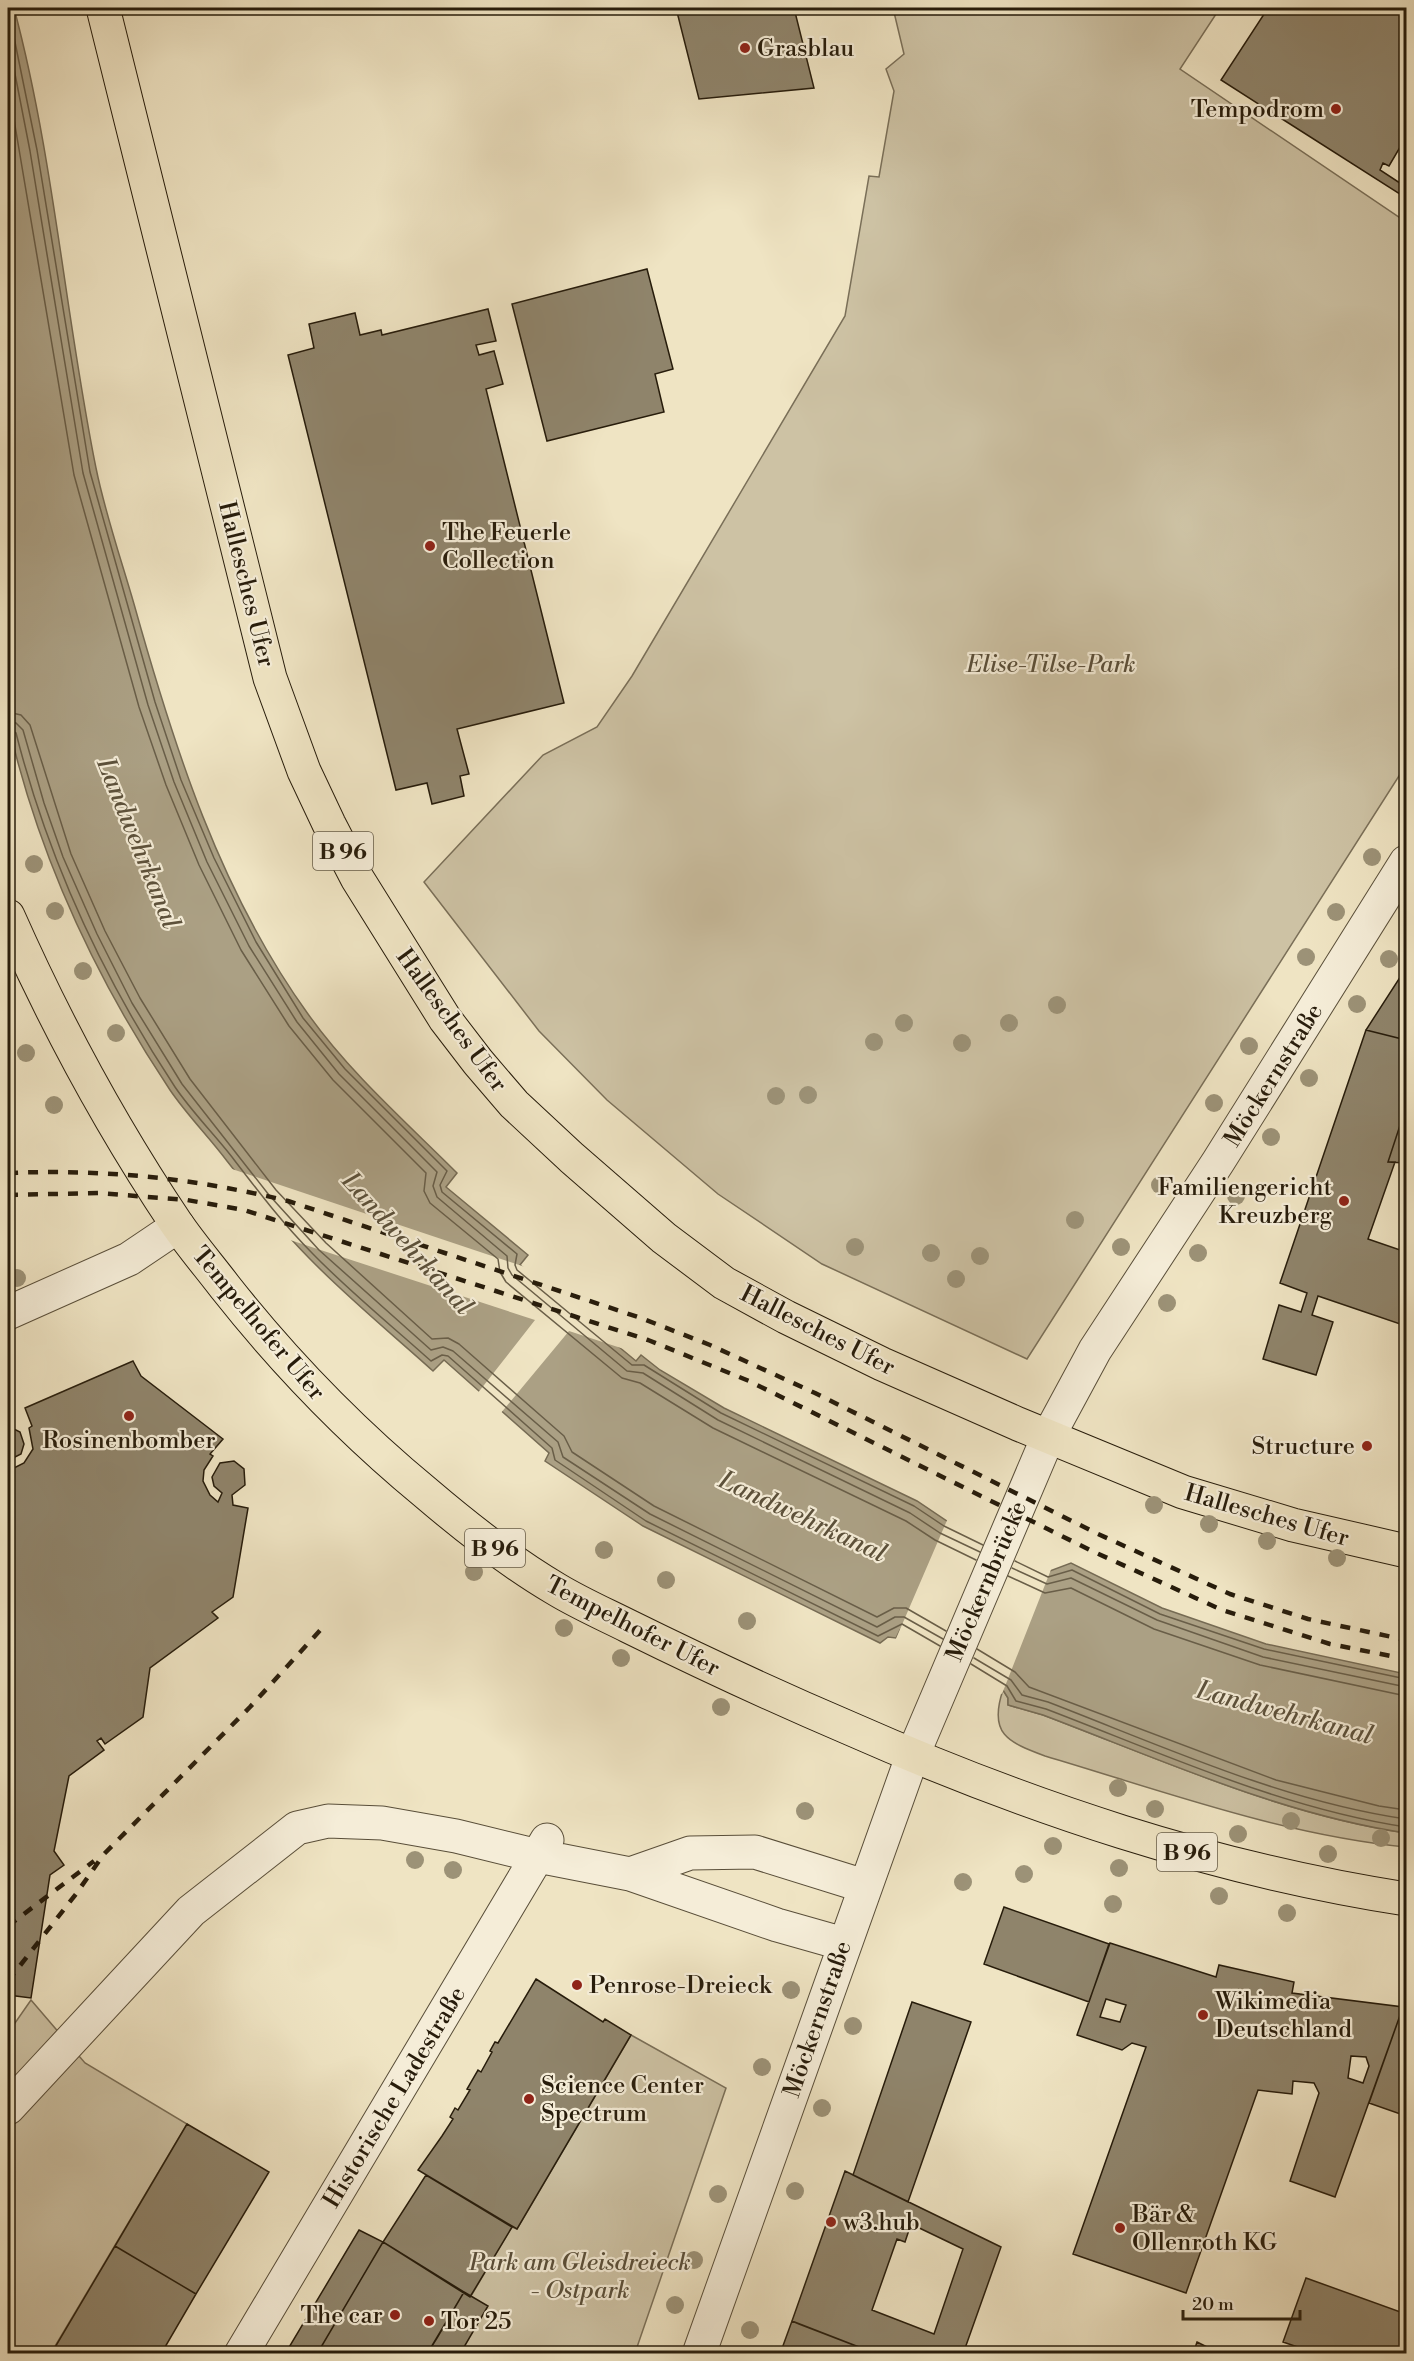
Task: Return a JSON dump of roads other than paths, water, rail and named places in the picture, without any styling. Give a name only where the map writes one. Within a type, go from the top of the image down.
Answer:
[{"type":"main road","name":"Hallesches Ufer","points":[[103,8],[270,678],[304,771],[357,878],[445,1019],[500,1087],[564,1150],[664,1238],[724,1283],[882,1364],[1048,1437],[1183,1492],[1293,1525],[1407,1551]]},
{"type":"main road","name":"Tempelhofer Ufer","points":[[8,916],[51,1010],[110,1116],[178,1226],[267,1340],[367,1444],[471,1532],[556,1589],[705,1664],[912,1757],[1048,1808],[1162,1846],[1322,1886],[1407,1899]]},
{"type":"street","name":"Möckernstraße","points":[[1032,1476],[1048,1437],[1095,1350],[1218,1162],[1407,862]]},
{"type":"street","points":[[8,1313],[129,1259],[178,1226]]},
{"type":"street","name":"Möckernbrücke","points":[[941,1687],[1032,1476]]},
{"type":"street","name":"Möckernstraße","points":[[699,2354],[864,1886],[941,1687]]},
{"type":"street","points":[[8,2108],[190,1911],[297,1828],[328,1821],[382,1823],[543,1848],[630,1874],[777,1925],[844,1944]]},
{"type":"street","name":"Historische Ladestraße","points":[[241,2354],[543,1848]]},
{"type":"street","points":[[630,1874],[690,1853],[754,1852],[864,1886]]},
{"type":"water","name":"Landwehrkanal","points":[[8,8],[14,8],[39,122],[85,410],[100,485],[166,711],[203,817],[249,919],[277,967],[324,1036],[379,1096],[457,1173],[446,1187],[528,1255],[520,1265],[636,1361],[641,1355],[660,1370],[724,1408],[917,1501],[947,1521],[1050,1571],[1071,1563],[1162,1608],[1266,1644],[1406,1674],[1406,1833],[1313,1813],[1267,1799],[1043,1715],[1008,1705],[1008,1698],[1003,1690],[900,1630],[896,1638],[888,1637],[880,1643],[643,1526],[545,1461],[549,1453],[444,1360],[433,1371],[355,1302],[287,1235],[170,1090],[118,1004],[72,914],[36,820],[8,723]]},
{"type":"railway","points":[[8,1173],[79,1172],[149,1177],[218,1186],[288,1201],[641,1318],[710,1345],[815,1393],[1098,1534],[1230,1594],[1308,1619],[1406,1640]]},
{"type":"railway","points":[[8,1195],[98,1193],[187,1200],[244,1210],[648,1340],[749,1381],[1092,1551],[1222,1610],[1330,1644],[1406,1659]]},
{"type":"railway","points":[[8,1981],[104,1854],[250,1707],[325,1625]]},
{"type":"railway","points":[[8,1926],[94,1861]]},
{"type":"place","name":"Grasblau","points":[[745,48]]},
{"type":"place","name":"Tempodrom","points":[[1336,109]]},
{"type":"place","name":"The Feuerle Collection","points":[[430,546]]},
{"type":"place","name":"Familiengericht Kreuzberg","points":[[1344,1201]]},
{"type":"place","name":"Rosinenbomber","points":[[129,1416]]},
{"type":"place","name":"Structure","points":[[1367,1446]]},
{"type":"place","name":"Penrose-Dreieck","points":[[577,1985]]},
{"type":"place","name":"Wikimedia Deutschland","points":[[1203,2015]]},
{"type":"place","name":"Science Center Spectrum","points":[[529,2099]]},
{"type":"place","name":"w3.hub","points":[[831,2222]]},
{"type":"place","name":"Bär & Ollenroth KG","points":[[1120,2228]]},
{"type":"place","name":"The car","points":[[395,2315]]},
{"type":"place","name":"Tor 25","points":[[429,2321]]},
{"type":"park label","name":"Elise-Tilse-Park","points":[[1051,664]]},
{"type":"park label","name":"Park am Gleisdreieck - Ostpark","points":[[580,2276]]}]
